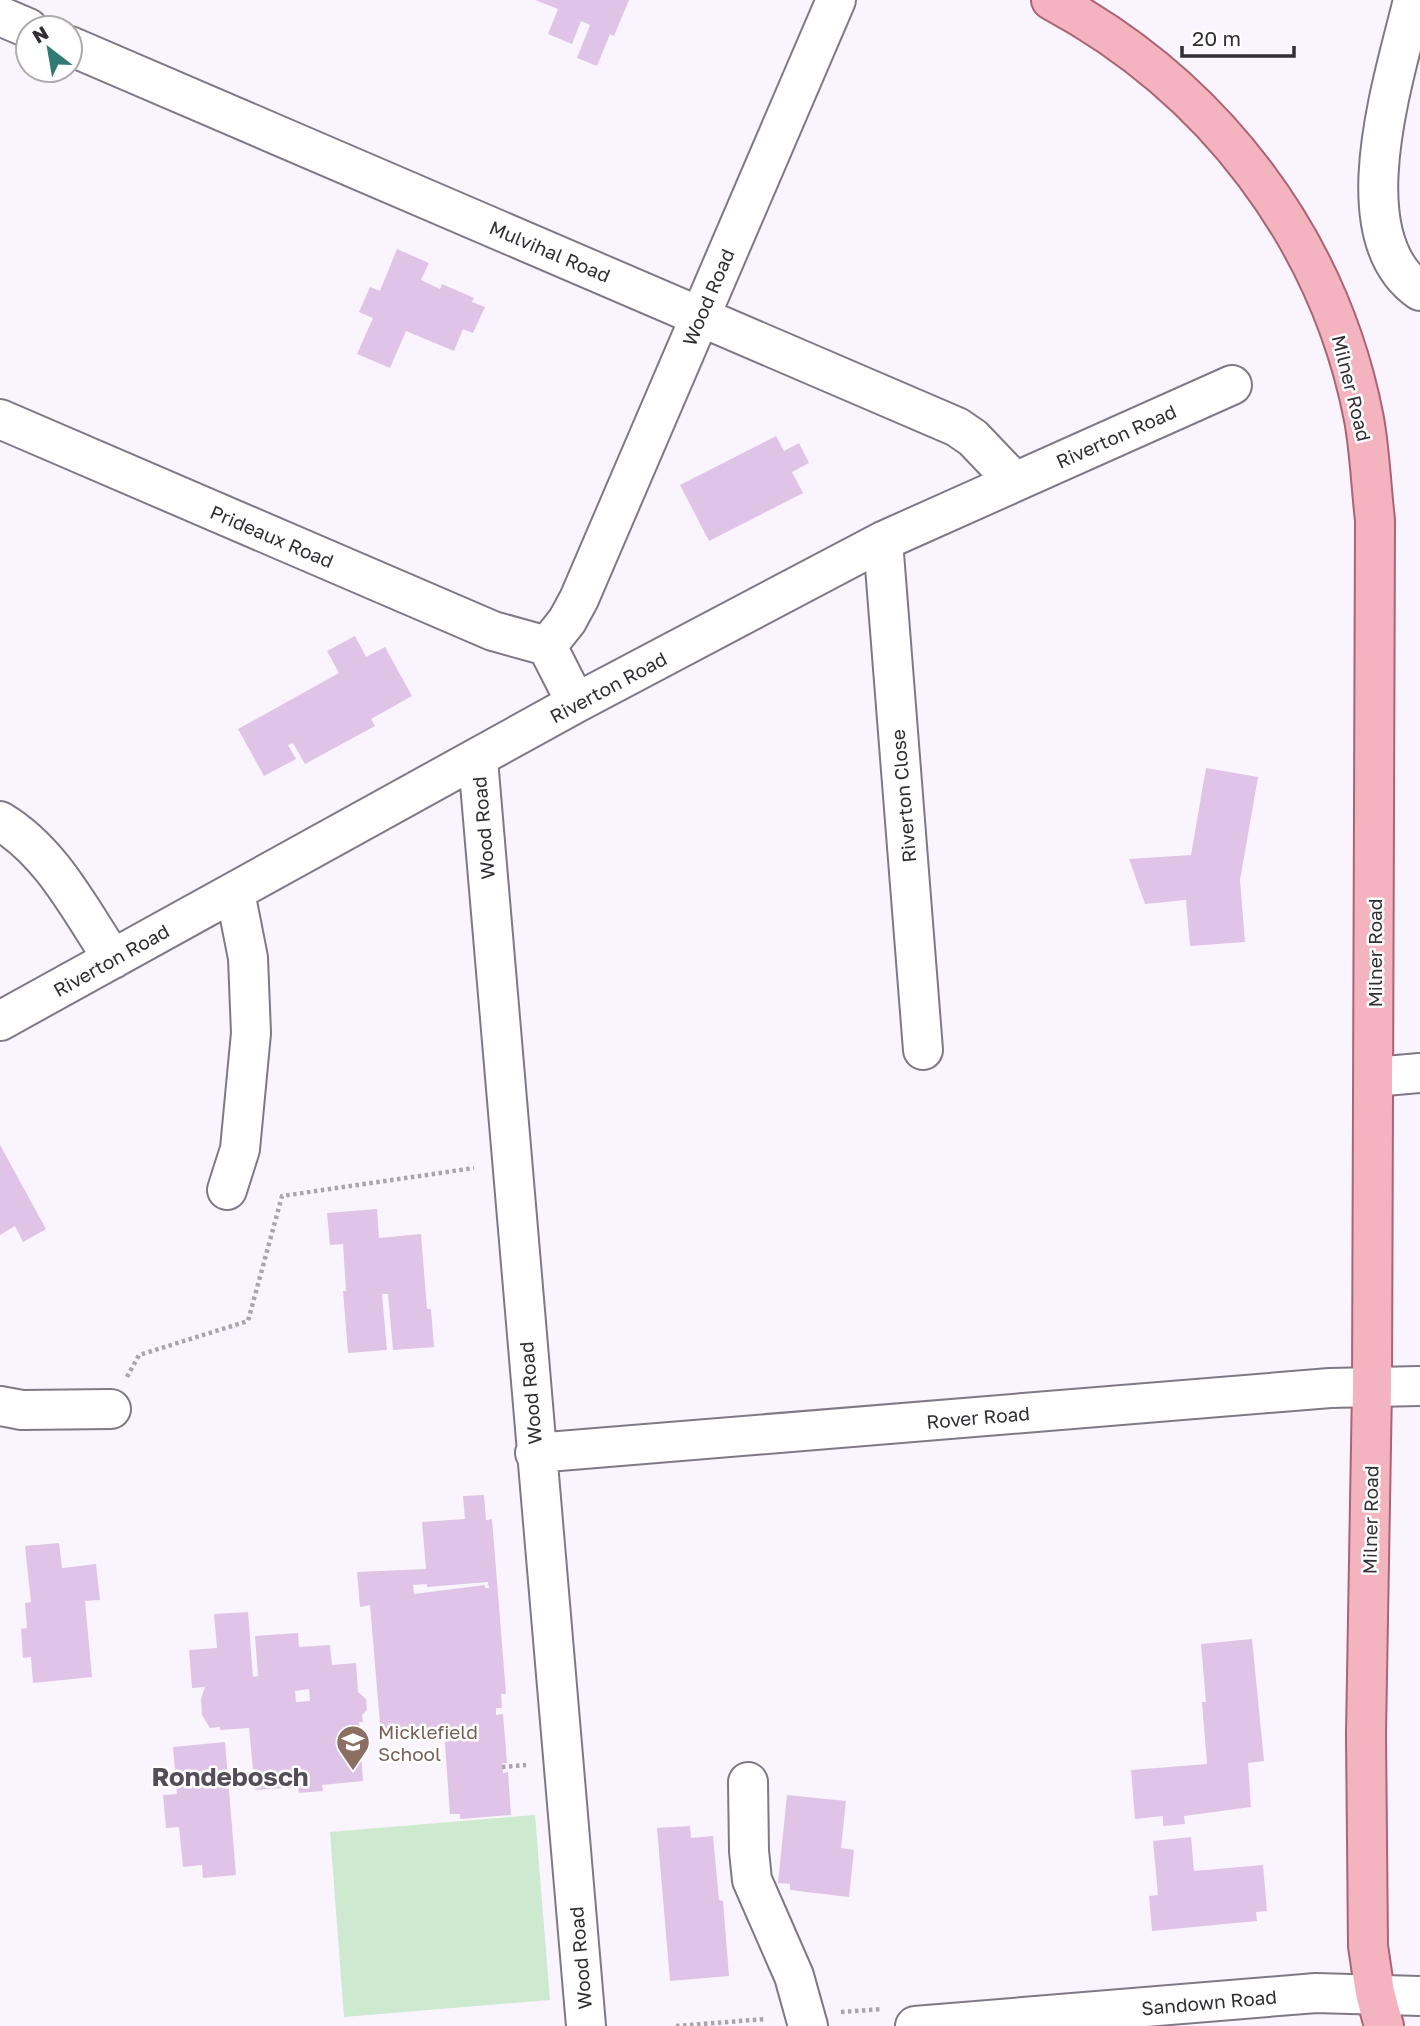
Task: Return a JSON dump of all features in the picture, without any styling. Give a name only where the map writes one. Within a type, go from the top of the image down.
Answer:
[{"type":"main road","name":"Milner Road","points":[[1051,0],[1088,20],[1190,99],[1235,146],[1264,185],[1310,262],[1341,335],[1364,421],[1374,520],[1373,1388],[1366,1734],[1368,1946],[1380,2010]]},
{"type":"street","name":"Wood Road","points":[[547,646],[567,621],[579,598],[836,0]]},
{"type":"street","points":[[1409,280],[1386,243],[1378,212],[1377,177],[1382,135],[1413,0]]},
{"type":"street","name":"Mulvihal Road","points":[[84,52],[957,427],[981,446],[1014,481]]},
{"type":"street","name":"Riverton Road","points":[[0,1021],[478,760],[576,703],[883,541],[1232,385]]},
{"type":"street","name":"Prideaux Road","points":[[0,419],[494,631],[547,646]]},
{"type":"street","name":"Riverton Close","points":[[883,541],[923,1050]]},
{"type":"street","points":[[547,646],[576,703]]},
{"type":"street","name":"Wood Road","points":[[478,760],[586,2026]]},
{"type":"street","points":[[0,821],[15,830],[41,853],[113,959]]},
{"type":"street","points":[[227,1190],[240,1149],[251,1033],[248,958],[235,892]]},
{"type":"street","points":[[1374,1077],[1420,1073]]},
{"type":"street","name":"Rover Road","points":[[536,1453],[1330,1388],[1420,1386]]},
{"type":"street","points":[[0,1406],[22,1410],[111,1409]]},
{"type":"street","points":[[748,1782],[752,1880],[794,1976],[808,2026]]},
{"type":"street","name":"Sandown Road","points":[[915,2026],[1317,1993],[1380,2010],[1420,1996]]},
{"type":"path","points":[[111,1409],[139,1355],[248,1321],[282,1196],[511,1163]]},
{"type":"green space","points":[[535,1815],[550,2000],[344,2017],[330,1832]]},
{"type":"building","points":[[535,0],[629,0],[614,36],[610,34],[597,66],[577,58],[590,25],[581,21],[572,44],[548,34],[558,9]]},
{"type":"building","points":[[397,249],[429,263],[421,280],[440,289],[442,284],[474,298],[472,302],[485,307],[473,333],[463,329],[454,351],[406,331],[390,368],[357,354],[373,318],[359,312],[370,287],[380,291]]},
{"type":"building","points":[[776,436],[784,451],[799,443],[809,463],[792,472],[803,493],[709,541],[680,485]]},
{"type":"building","points":[[355,636],[366,657],[385,647],[412,696],[371,719],[375,726],[305,764],[293,743],[288,745],[296,759],[264,776],[238,729],[339,673],[327,651]]},
{"type":"building","points":[[1206,768],[1258,777],[1240,880],[1245,942],[1190,946],[1186,900],[1145,904],[1129,859],[1191,855]]},
{"type":"building","points":[[0,1145],[46,1229],[23,1242],[15,1226],[0,1235]]},
{"type":"building","points":[[377,1209],[379,1238],[421,1234],[427,1309],[431,1309],[434,1347],[393,1350],[388,1294],[382,1294],[387,1350],[348,1353],[343,1291],[346,1291],[343,1244],[330,1245],[327,1213]]},
{"type":"building","points":[[484,1495],[486,1520],[492,1519],[506,1694],[501,1694],[502,1708],[496,1708],[496,1715],[503,1714],[507,1763],[502,1763],[503,1773],[508,1772],[511,1815],[460,1819],[460,1814],[450,1814],[444,1730],[381,1736],[370,1605],[360,1607],[357,1572],[426,1569],[422,1522],[465,1519],[463,1496]],"holes":[[[488,1582],[489,1588],[485,1588],[485,1585],[414,1594],[413,1585],[427,1584],[427,1587]]]},
{"type":"building","points":[[59,1543],[62,1568],[96,1564],[100,1600],[85,1601],[92,1677],[33,1683],[31,1657],[23,1658],[21,1629],[27,1628],[25,1603],[31,1602],[25,1546]]},
{"type":"building","points":[[248,1612],[253,1677],[258,1676],[255,1636],[298,1633],[299,1647],[330,1645],[332,1665],[356,1663],[358,1692],[366,1699],[367,1710],[362,1715],[363,1722],[359,1722],[363,1781],[322,1785],[323,1791],[299,1793],[298,1787],[255,1790],[249,1728],[210,1728],[202,1715],[201,1699],[205,1687],[192,1688],[189,1650],[217,1648],[214,1614]],"holes":[[[309,1689],[310,1701],[296,1702],[295,1691]]]},
{"type":"building","points":[[1252,1639],[1264,1761],[1248,1763],[1251,1807],[1184,1816],[1185,1824],[1163,1826],[1163,1816],[1135,1819],[1131,1770],[1207,1764],[1201,1644]]},
{"type":"building","points":[[225,1742],[236,1875],[203,1878],[202,1865],[183,1867],[179,1827],[166,1828],[163,1795],[177,1794],[173,1747]]},
{"type":"building","points":[[787,1795],[846,1801],[841,1848],[854,1850],[849,1897],[790,1890],[790,1884],[778,1883]]},
{"type":"building","points":[[690,1826],[691,1838],[713,1836],[719,1900],[723,1901],[729,1976],[670,1981],[657,1828]]},
{"type":"building","points":[[1191,1837],[1194,1871],[1263,1865],[1267,1911],[1256,1912],[1257,1921],[1152,1931],[1149,1896],[1158,1895],[1153,1841]]},
{"type":"place","name":"Micklefield School","points":[[353,1772]]},
{"type":"district","name":"Rondebosch","points":[[230,1776]]}]
